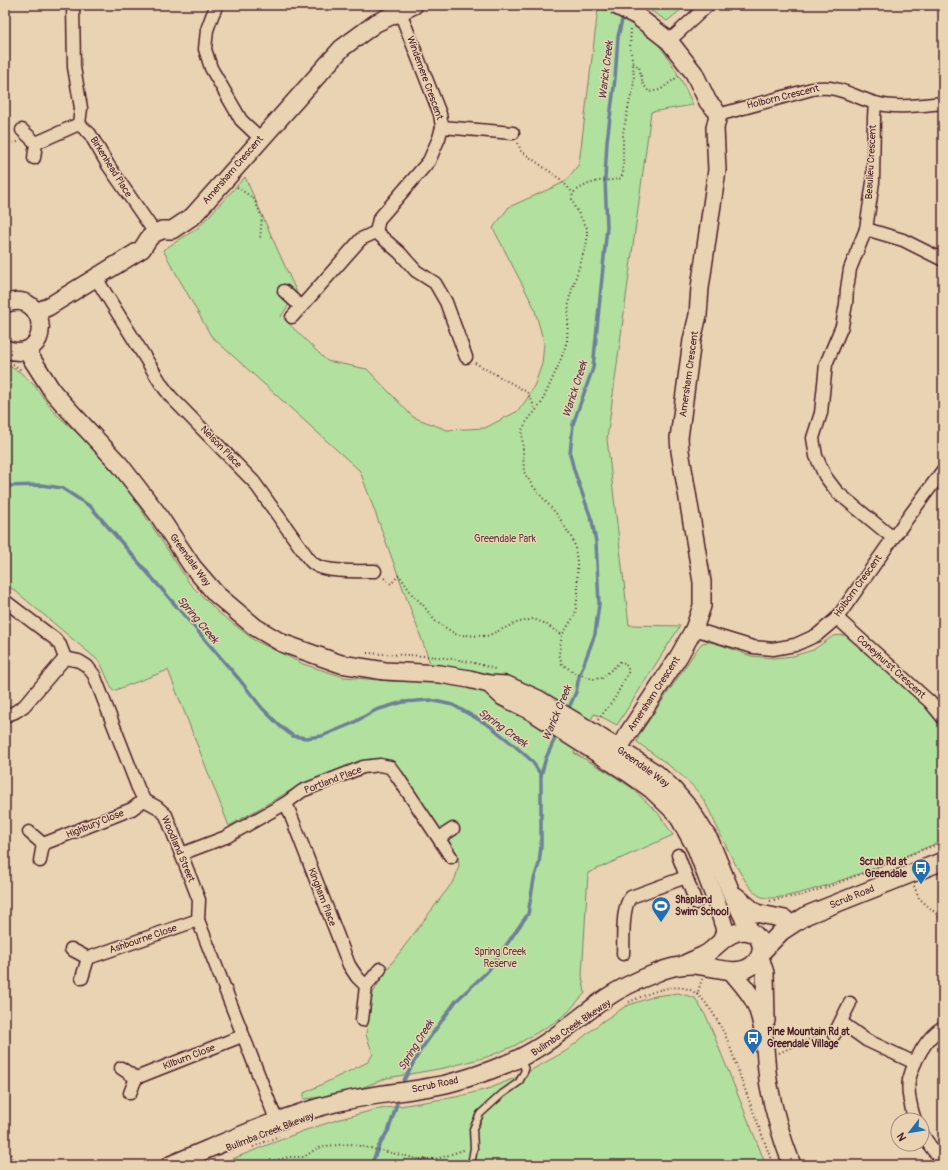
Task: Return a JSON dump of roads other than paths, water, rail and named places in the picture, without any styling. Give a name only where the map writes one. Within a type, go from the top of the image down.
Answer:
[{"type":"street","points":[[36,143],[79,124],[82,108],[74,66],[73,5]]},
{"type":"street","points":[[218,5],[207,30],[205,48],[211,68],[241,120],[261,139]]},
{"type":"street","points":[[615,5],[634,20],[669,41],[694,73],[708,102],[718,115]]},
{"type":"street","points":[[669,41],[708,5]]},
{"type":"street","name":"Amersham Crescent","points":[[155,232],[172,230],[193,216],[342,48],[376,24],[407,8]]},
{"type":"street","name":"Windemere Crescent","points":[[376,232],[379,219],[429,161],[442,127],[440,114],[407,8]]},
{"type":"street","name":"Holborn Crescent","points":[[718,115],[824,87],[841,90],[875,103],[899,106],[943,103]]},
{"type":"street","name":"Beaulieu Crescent","points":[[875,103],[873,182],[866,229],[850,269],[842,326],[826,364],[821,413],[813,438],[816,456],[825,476],[836,492],[893,538]]},
{"type":"street","name":"Amersham Crescent","points":[[615,755],[679,656],[694,629],[702,606],[702,582],[680,450],[680,438],[692,340],[698,315],[700,288],[717,170],[715,128],[718,115]]},
{"type":"street","name":"Birkenhead Place","points":[[79,124],[90,134],[108,165],[155,232]]},
{"type":"street","points":[[442,127],[513,133]]},
{"type":"street","points":[[22,130],[36,143]]},
{"type":"street","points":[[34,158],[36,143]]},
{"type":"street","points":[[866,229],[903,240],[943,260]]},
{"type":"street","points":[[36,312],[96,278],[142,249],[155,232]]},
{"type":"street","points":[[292,317],[361,239],[376,232],[400,253],[416,271],[435,283],[446,302],[466,357]]},
{"type":"street","name":"Nelson Place","points":[[96,278],[162,385],[171,397],[254,482],[306,554],[315,564],[325,569],[375,571]]},
{"type":"street","points":[[284,291],[301,307]]},
{"type":"street","points":[[5,302],[23,303],[30,306],[40,319],[40,334],[32,346],[30,357],[19,352],[7,356]]},
{"type":"street","name":"Greendale Way","points":[[30,357],[53,392],[120,465],[157,513],[192,566],[216,594],[255,627],[282,643],[341,664],[385,671],[455,676],[489,684],[507,685],[535,705],[615,755],[660,777],[690,809],[710,841],[731,892],[751,932]]},
{"type":"street","name":"Holborn Crescent","points":[[694,629],[753,647],[773,649],[795,645],[817,635],[837,618],[943,470]]},
{"type":"street","points":[[5,601],[55,639],[60,645],[65,658]]},
{"type":"street","name":"Coneyhurst Crescent","points":[[837,618],[930,702],[943,718]]},
{"type":"street","points":[[5,716],[24,706],[65,658]]},
{"type":"street","points":[[65,658],[79,661],[87,666],[94,675],[144,800]]},
{"type":"street","name":"Greendale Way","points":[[615,755],[677,814],[696,848],[725,930],[718,943]]},
{"type":"street","name":"Portland Place","points":[[181,854],[226,837],[286,803],[302,791],[313,786],[363,767],[380,765],[390,768],[397,776],[451,857]]},
{"type":"street","name":"Highbury Close","points":[[43,844],[132,809],[144,800]]},
{"type":"street","name":"Woodland Street","points":[[144,800],[157,807],[166,815],[199,900],[198,920],[242,1036],[280,1128]]},
{"type":"street","name":"Kingham Place","points":[[286,803],[349,966],[366,986]]},
{"type":"street","points":[[439,838],[453,829]]},
{"type":"street","points":[[29,832],[43,844],[40,861]]},
{"type":"street","points":[[678,855],[696,903]]},
{"type":"street","name":"Scrub Road","points":[[760,955],[781,932],[806,916],[943,861]]},
{"type":"street","points":[[623,954],[625,910],[627,901],[631,898],[686,877]]},
{"type":"street","points":[[731,892],[748,908],[756,913],[786,919]]},
{"type":"street","name":"Scrub Road","points":[[751,932],[786,919],[806,916]]},
{"type":"street","name":"Ashbourne Close","points":[[88,958],[198,920]]},
{"type":"street","points":[[764,1035],[767,1016],[765,973],[760,955],[761,944],[751,932],[740,931],[718,943],[713,958],[715,962],[727,971],[749,993],[755,1003],[764,1035],[769,1085],[775,1116],[792,1165]]},
{"type":"street","name":"Scrub Road","points":[[170,1165],[280,1128],[308,1110],[336,1102],[446,1084],[481,1073],[520,1058],[532,1053],[606,998],[630,983],[660,971],[683,965],[706,954],[718,943]]},
{"type":"street","points":[[71,948],[88,958],[82,978]]},
{"type":"street","points":[[727,971],[741,970],[751,966],[760,955]]},
{"type":"street","name":"Scrub Road","points":[[683,965],[706,966],[727,971]]},
{"type":"street","points":[[362,1020],[366,986],[380,969]]},
{"type":"street","points":[[834,1035],[850,1003]]},
{"type":"street","points":[[841,1022],[866,1040],[915,1063]]},
{"type":"street","points":[[911,1112],[909,1081],[915,1063],[937,1031],[943,1027]]},
{"type":"street","name":"Kilburn Close","points":[[136,1078],[242,1036]]},
{"type":"street","points":[[121,1068],[136,1078],[130,1093]]},
{"type":"street","points":[[930,1146],[943,1160]]},
{"type":"lane","points":[[471,1165],[474,1146],[473,1129],[480,1114],[502,1094],[519,1082],[525,1070],[520,1058]]},
{"type":"waterway","name":"Warick Creek","points":[[567,712],[576,692],[579,677],[595,634],[599,604],[596,542],[592,521],[570,454],[573,424],[593,368],[607,227],[605,179],[607,141],[615,79],[618,37],[622,20]]},
{"type":"waterway","name":"Spring Creek","points":[[5,486],[41,485],[62,488],[91,507],[239,679],[262,708],[281,727],[293,736],[306,738],[322,736],[351,724],[376,710],[403,702],[430,700],[453,705],[490,726],[532,761],[541,775],[541,846],[539,864],[534,879],[528,914],[488,971],[456,1001],[420,1051],[404,1080],[402,1087]]},
{"type":"waterway","name":"Warick Creek","points":[[541,775],[546,758],[557,734]]},
{"type":"waterway","name":"Spring Creek","points":[[371,1165],[379,1146],[389,1129],[399,1097]]},
{"type":"place","name":"Scrub Rd at Greendale","points":[[921,885]]},
{"type":"place","name":"Shapland Swim School","points":[[661,923]]},
{"type":"place","name":"Pine Mountain Rd at Greendale Village","points":[[753,1055]]},
{"type":"park label","name":"Greendale Park","points":[[505,539]]},
{"type":"park label","name":"Spring Creek Reserve","points":[[500,958]]}]
